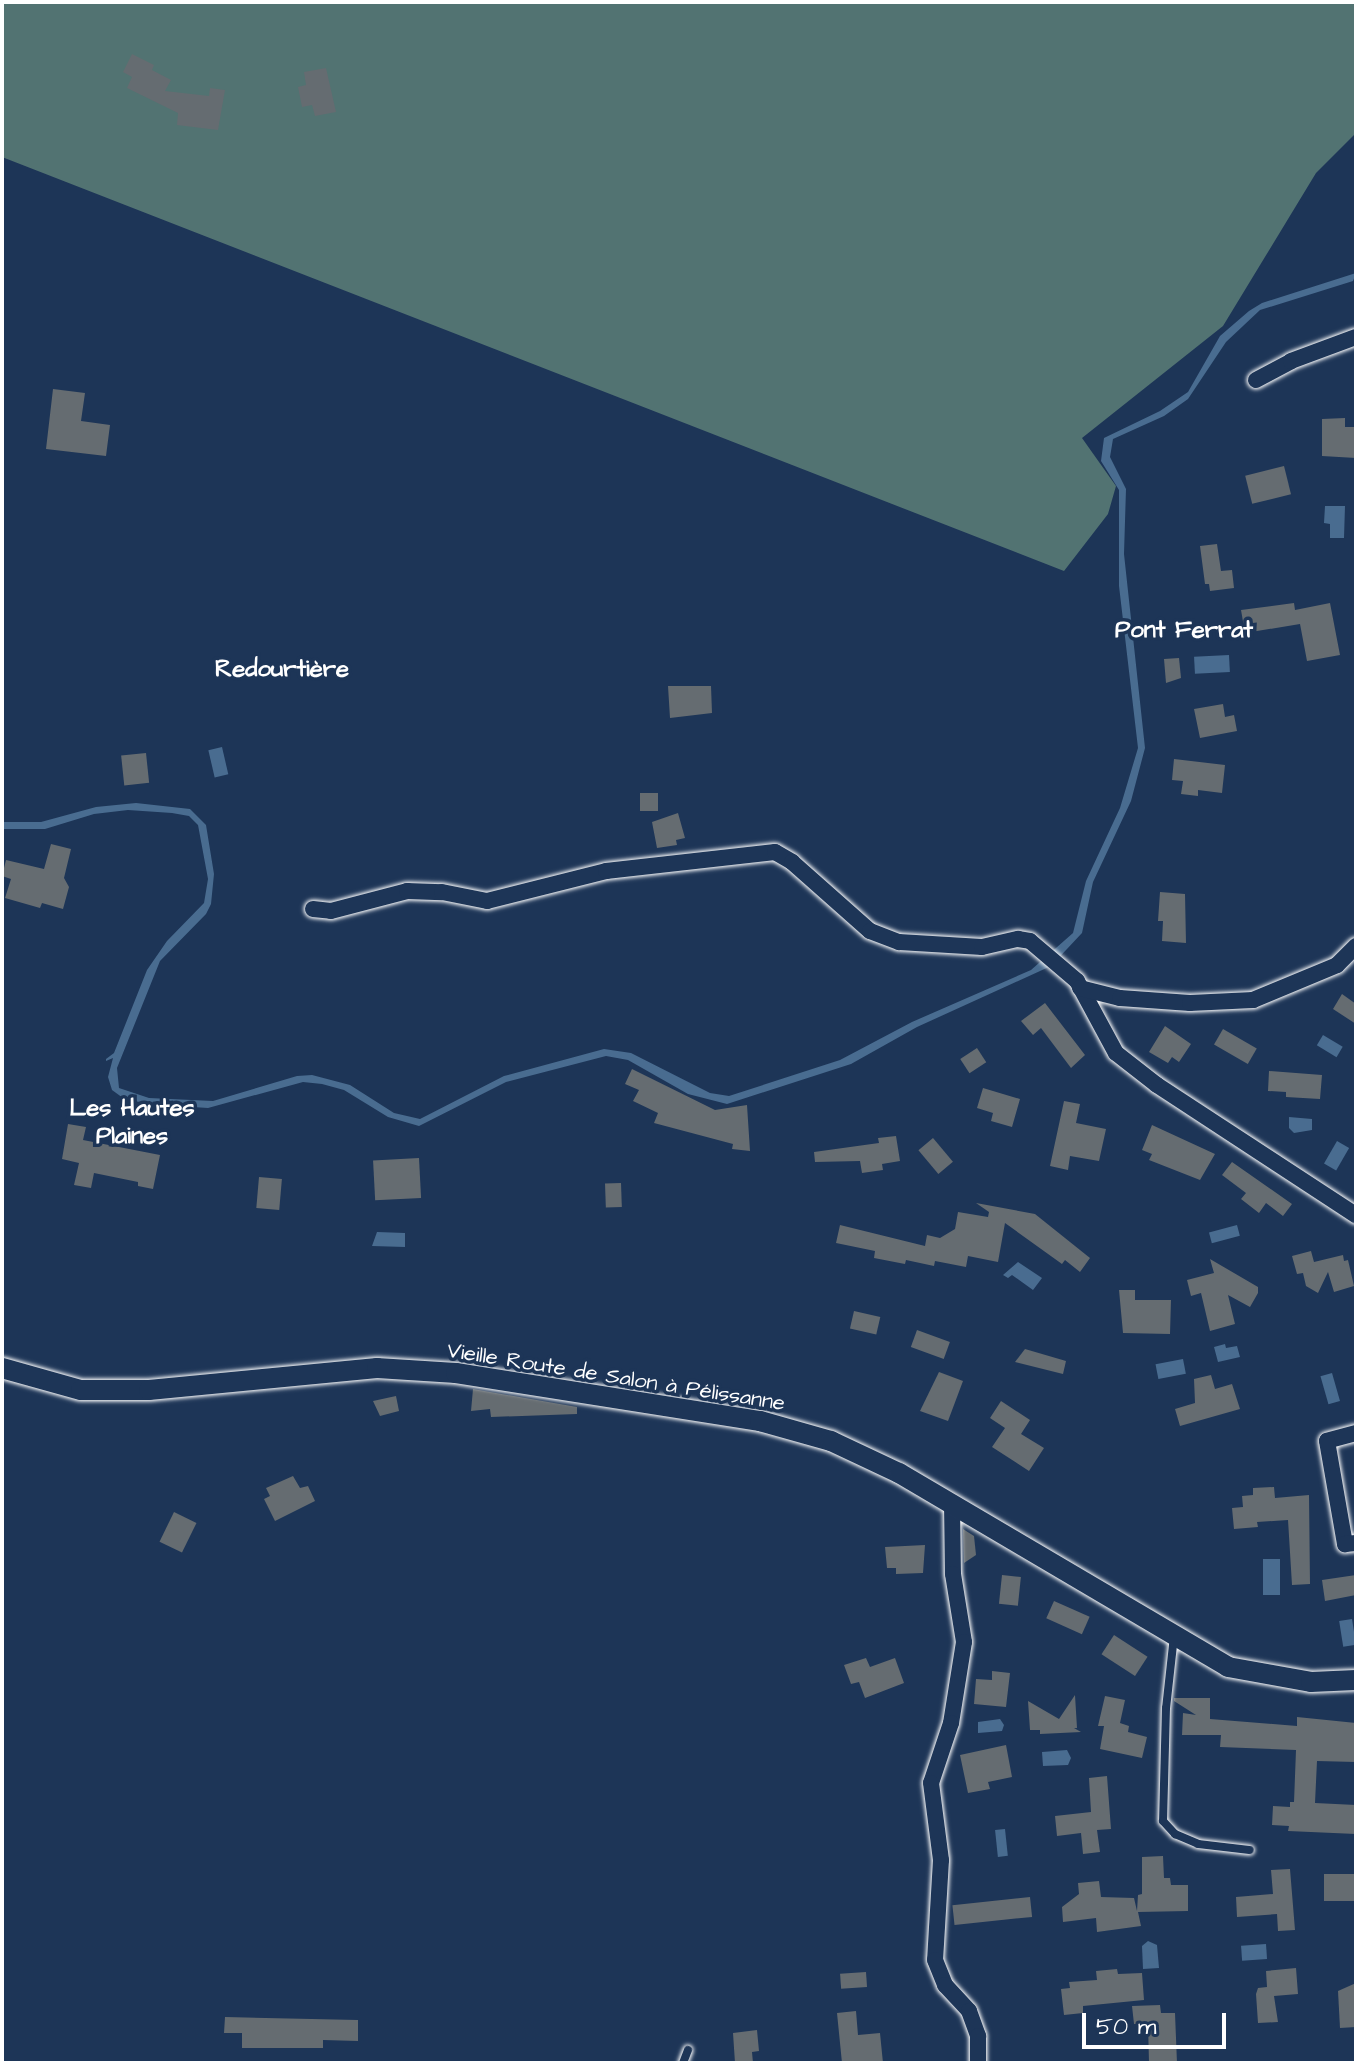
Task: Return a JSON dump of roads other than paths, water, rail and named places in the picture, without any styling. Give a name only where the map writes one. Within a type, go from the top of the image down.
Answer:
[{"type":"street","points":[[1256,380],[1291,361],[1356,337]]},
{"type":"street","points":[[313,909],[331,911],[407,891],[442,892],[461,899],[487,901],[606,871],[775,852],[792,862],[870,931],[899,942],[982,947],[1018,939],[1030,941],[1046,950],[1080,988],[1116,1053],[1157,1085],[1356,1215]]},
{"type":"street","points":[[1080,988],[1120,998],[1190,1003],[1253,1000],[1337,965],[1356,946]]},
{"type":"street","name":"Vieille Route de Salon à Pélissanne","points":[[2,1368],[81,1390],[149,1390],[377,1368],[456,1373],[760,1421],[831,1441],[899,1473],[1228,1667],[1311,1682],[1356,1680]]},
{"type":"street","points":[[1356,1433],[1327,1441],[1345,1544],[1356,1543]]},
{"type":"street","points":[[952,1504],[953,1574],[964,1642],[951,1723],[931,1783],[941,1860],[935,1960],[945,1985],[969,2011],[978,2036],[978,2063]]},
{"type":"lane","points":[[1174,1635],[1166,1708],[1163,1821],[1175,1834],[1198,1844],[1250,1850]]},
{"type":"lane","points":[[683,2063],[688,2050]]},
{"type":"water","points":[[1356,273],[1353,281],[1260,310],[1226,342],[1188,399],[1164,416],[1113,439],[1110,457],[1126,489],[1124,554],[1145,748],[1131,801],[1093,882],[1082,933],[1051,966],[917,1027],[851,1064],[727,1104],[688,1094],[628,1060],[606,1056],[506,1082],[419,1126],[388,1117],[344,1090],[322,1084],[303,1082],[208,1108],[147,1104],[123,1098],[112,1090],[108,1077],[113,1058],[106,1059],[114,1053],[147,970],[167,941],[204,903],[208,879],[198,825],[189,816],[128,810],[94,814],[45,829],[2,829],[2,822],[41,822],[96,807],[136,803],[190,809],[206,825],[214,874],[211,904],[206,914],[160,961],[117,1068],[119,1088],[149,1098],[213,1101],[297,1076],[312,1075],[350,1085],[394,1113],[420,1119],[504,1076],[604,1049],[631,1053],[710,1093],[729,1096],[840,1060],[912,1022],[1031,970],[1073,933],[1086,881],[1120,808],[1138,748],[1119,586],[1119,490],[1101,461],[1104,438],[1160,411],[1188,392],[1220,336],[1249,311],[1262,303]]},
{"type":"water","points":[[1325,506],[1345,506],[1344,538],[1330,538],[1330,524],[1324,523]]},
{"type":"water","points":[[1229,655],[1230,672],[1195,674],[1194,657]]},
{"type":"water","points":[[222,747],[228,774],[215,777],[208,750]]},
{"type":"water","points":[[1323,1035],[1343,1047],[1337,1057],[1317,1045]]},
{"type":"water","points":[[1289,1117],[1312,1119],[1312,1130],[1294,1133],[1289,1128]]},
{"type":"water","points":[[1337,1141],[1349,1148],[1336,1171],[1324,1164]]},
{"type":"water","points":[[1237,1225],[1240,1236],[1212,1243],[1209,1233]]},
{"type":"water","points":[[377,1232],[405,1233],[405,1247],[372,1246]]},
{"type":"water","points":[[1018,1262],[1042,1278],[1033,1290],[1012,1275],[1008,1278],[1003,1275]]},
{"type":"water","points":[[1225,1344],[1226,1348],[1237,1346],[1240,1357],[1218,1362],[1214,1347]]},
{"type":"water","points":[[1183,1359],[1186,1374],[1158,1379],[1156,1364]]},
{"type":"water","points":[[1332,1373],[1340,1401],[1328,1404],[1320,1376]]},
{"type":"water","points":[[1263,1559],[1280,1559],[1280,1595],[1263,1595]]},
{"type":"water","points":[[1352,1619],[1356,1645],[1343,1647],[1339,1621]]},
{"type":"water","points":[[1000,1719],[1004,1725],[1002,1731],[978,1733],[978,1722]]},
{"type":"water","points":[[1067,1750],[1071,1758],[1068,1765],[1043,1766],[1042,1752]]},
{"type":"water","points":[[1005,1829],[1008,1856],[998,1857],[995,1830]]},
{"type":"water","points":[[1148,1941],[1157,1945],[1159,1968],[1143,1969],[1142,1946]]},
{"type":"water","points":[[1266,1944],[1267,1959],[1242,1961],[1241,1946]]},
{"type":"district","name":"Pont Ferrat","points":[[1184,631]]},
{"type":"district","name":"Redourtière","points":[[282,670]]},
{"type":"district","name":"Les Hautes Plaines","points":[[132,1123]]}]
